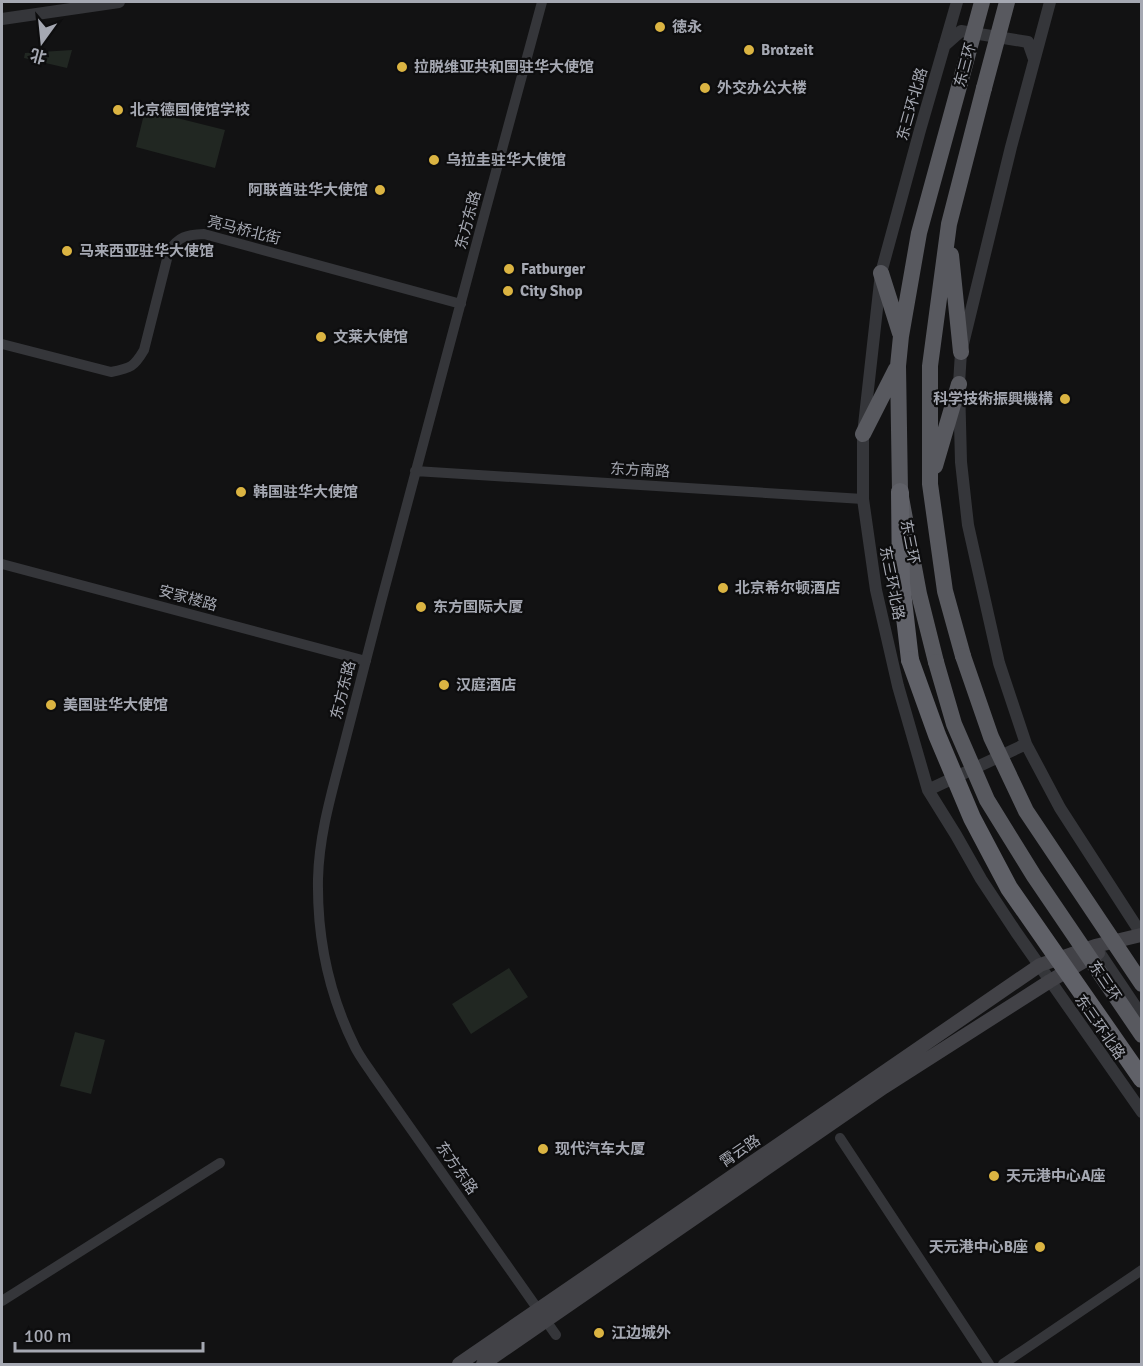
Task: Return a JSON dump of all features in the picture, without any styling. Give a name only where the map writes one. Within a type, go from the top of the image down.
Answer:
[{"type":"highway","name":"东三环","points":[[982,2],[919,233],[901,336],[898,366],[900,492],[936,662],[954,724],[987,800],[1034,876],[1142,1035]]},
{"type":"highway","name":"东三环","points":[[1007,2],[949,224],[930,366],[930,484],[945,591],[963,656],[991,737],[1026,811],[1142,984]]},
{"type":"highway","points":[[949,224],[961,352]]},
{"type":"highway","points":[[881,273],[901,336]]},
{"type":"highway","points":[[863,434],[898,366]]},
{"type":"highway","points":[[930,484],[959,384]]},
{"type":"highway","points":[[900,492],[901,584],[910,660],[937,735],[972,818],[1010,888],[1142,1079]]},
{"type":"main road","points":[[1097,949],[1141,935]]},
{"type":"main road","name":"霄云路","points":[[459,1365],[543,1316],[884,1087],[1097,949]]},
{"type":"main road","name":"霄云路","points":[[483,1365],[650,1233],[1040,965],[1097,949]]},
{"type":"street","points":[[2,19],[119,2]]},
{"type":"street","name":"东方东路","points":[[542,2],[415,471],[330,802],[322,836],[318,883],[322,948],[327,973],[355,1049],[556,1335]]},
{"type":"street","name":"东三环北路","points":[[957,2],[881,273],[863,434],[863,499],[876,590],[898,686],[928,790],[957,835],[981,879],[1016,932],[1140,1106]]},
{"type":"street","points":[[1050,2],[1011,147],[961,352],[959,384],[961,462],[968,525],[999,663],[1026,744],[1060,808],[1141,935]]},
{"type":"street","points":[[944,46],[961,31],[1028,42],[1034,60]]},
{"type":"street","name":"亮马桥北街","points":[[2,344],[111,372],[126,369],[136,363],[144,350],[169,251],[176,242],[188,235],[204,234],[461,304]]},
{"type":"street","name":"东方南路","points":[[415,471],[863,499]]},
{"type":"street","name":"安家楼路","points":[[2,564],[366,661]]},
{"type":"street","points":[[928,790],[1026,744]]},
{"type":"street","points":[[1097,949],[1142,1016]]},
{"type":"street","points":[[840,1138],[989,1365]]},
{"type":"street","points":[[2,1301],[220,1163]]},
{"type":"street","points":[[1004,1365],[1142,1270]]},
{"type":"shaded area","points":[[72,50],[67,68],[24,58],[25,53]]},
{"type":"shaded area","points":[[145,110],[225,130],[215,168],[136,147]]},
{"type":"shaded area","points":[[509,968],[528,997],[471,1034],[452,1004]]},
{"type":"shaded area","points":[[75,1032],[105,1040],[91,1094],[60,1086]]},
{"type":"place","name":"徳永","points":[[660,27]]},
{"type":"place","name":"Brotzeit","points":[[749,50]]},
{"type":"place","name":"拉脱维亚共和国驻华大使馆","points":[[402,67]]},
{"type":"place","name":"外交办公大楼","points":[[705,88]]},
{"type":"place","name":"北京德国使馆学校","points":[[118,110]]},
{"type":"place","name":"乌拉圭驻华大使馆","points":[[434,160]]},
{"type":"place","name":"阿联酋驻华大使馆","points":[[380,190]]},
{"type":"place","name":"马来西亚驻华大使馆","points":[[67,251]]},
{"type":"place","name":"Fatburger","points":[[509,269]]},
{"type":"place","name":"City Shop","points":[[508,291]]},
{"type":"place","name":"文莱大使馆","points":[[321,337]]},
{"type":"place","name":"科学技術振興機構","points":[[1065,399]]},
{"type":"place","name":"韩国驻华大使馆","points":[[241,492]]},
{"type":"place","name":"北京希尔顿酒店","points":[[723,588]]},
{"type":"place","name":"东方国际大厦","points":[[421,607]]},
{"type":"place","name":"汉庭酒店","points":[[444,685]]},
{"type":"place","name":"美国驻华大使馆","points":[[51,705]]},
{"type":"place","name":"现代汽车大厦","points":[[543,1149]]},
{"type":"place","name":"天元港中心A座","points":[[994,1176]]},
{"type":"place","name":"天元港中心B座","points":[[1040,1247]]},
{"type":"place","name":"江边城外","points":[[599,1333]]}]
